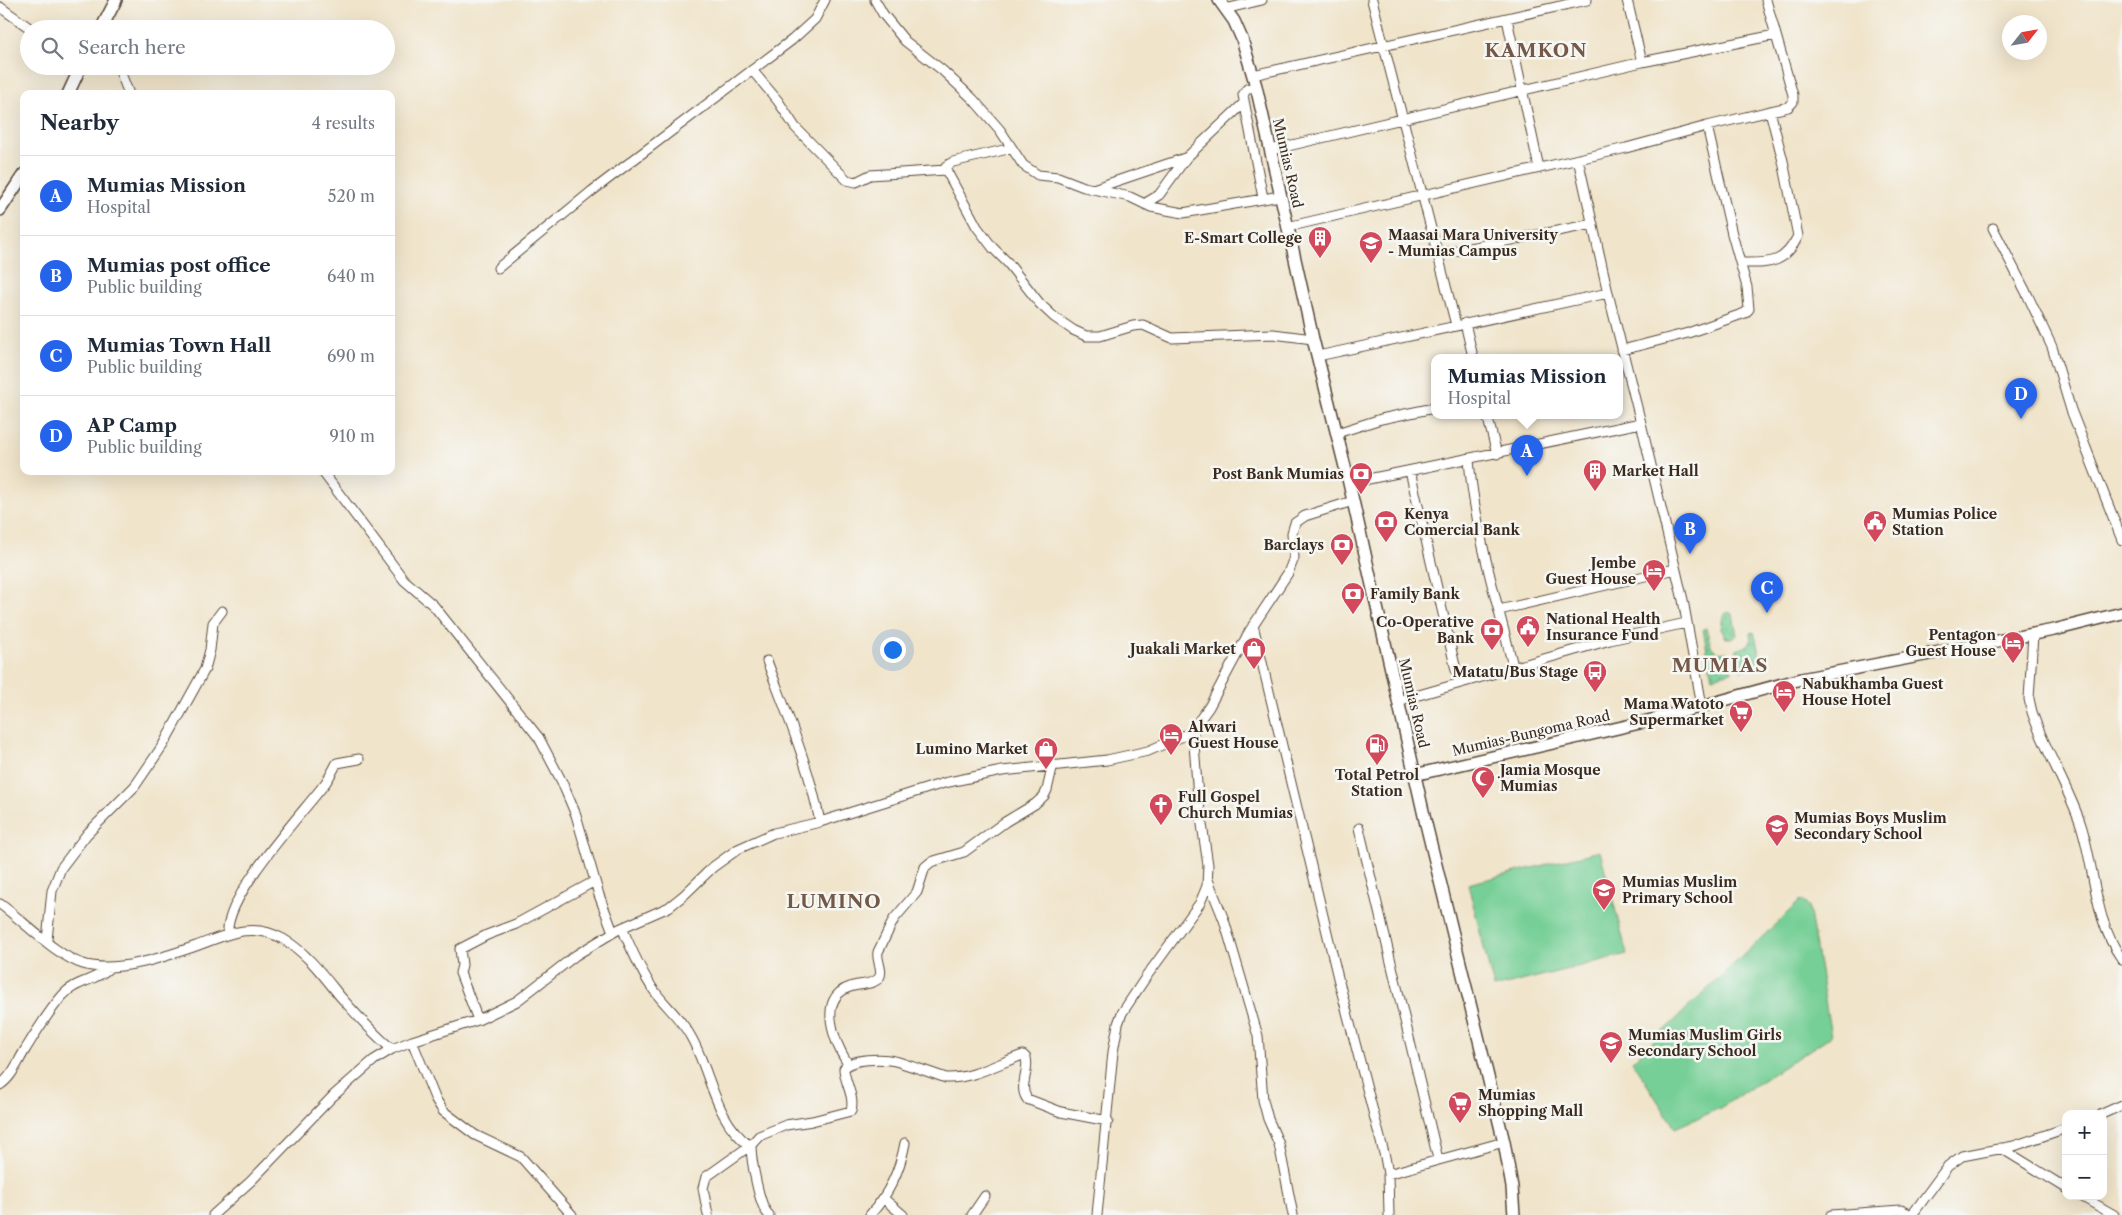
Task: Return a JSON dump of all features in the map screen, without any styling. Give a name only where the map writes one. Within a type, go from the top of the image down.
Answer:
[{"type":"street","points":[[105,20],[116,0]]},
{"type":"street","points":[[498,268],[592,191],[809,26],[821,10],[825,0]]},
{"type":"street","points":[[875,0],[883,14],[899,34],[917,52],[931,61],[973,99],[1000,130],[1023,165],[1033,173],[1058,177],[1093,189],[1125,196],[1144,204],[1183,213],[1198,212],[1280,196]]},
{"type":"street","points":[[1222,4],[1262,0]]},
{"type":"street","points":[[1372,0],[1439,254],[1472,354]]},
{"type":"street","points":[[1263,198],[1244,103],[1244,92],[1254,80],[1385,46],[1587,0]]},
{"type":"street","points":[[1627,0],[1642,62]]},
{"type":"street","points":[[1288,227],[1578,159],[1788,107],[1794,98],[1766,0]]},
{"type":"street","name":"Mumias Road","points":[[1222,4],[1242,39],[1271,150],[1312,339],[1318,356],[1349,483],[1414,776],[1504,1142],[1512,1187],[1514,1215]]},
{"type":"street","points":[[0,7],[20,21]]},
{"type":"street","points":[[1506,18],[1539,168]]},
{"type":"street","points":[[1271,150],[1642,62],[1775,34]]},
{"type":"street","points":[[752,70],[778,100],[795,127],[847,180],[856,182],[870,175],[946,170]]},
{"type":"street","points":[[70,90],[77,75]]},
{"type":"street","points":[[122,75],[127,90]]},
{"type":"street","points":[[1144,204],[1159,195],[1186,158],[1244,103]]},
{"type":"street","points":[[1740,263],[1777,261],[1790,251],[1798,236],[1784,161],[1770,111]]},
{"type":"street","points":[[1622,350],[1688,333],[1747,312],[1749,307],[1749,294],[1730,226],[1706,126]]},
{"type":"street","points":[[1012,148],[953,162],[946,166],[946,170],[977,227],[993,248],[1008,263],[1040,304],[1054,317],[1073,330],[1086,336],[1100,336],[1133,326],[1143,325],[1172,338],[1273,334],[1312,339]]},
{"type":"street","points":[[1093,189],[1186,158]]},
{"type":"street","points":[[1578,159],[1622,354]]},
{"type":"street","points":[[0,210],[20,180]]},
{"type":"street","points":[[1439,254],[1593,224]]},
{"type":"street","points":[[1993,228],[2052,348],[2071,410],[2122,540]]},
{"type":"street","points":[[1318,356],[1608,293]]},
{"type":"street","points":[[1623,366],[1641,423],[1675,569],[1702,706]]},
{"type":"street","points":[[1336,433],[1381,419],[1431,409]]},
{"type":"street","points":[[1488,419],[1497,454]]},
{"type":"street","points":[[1349,483],[1469,460],[1641,423]]},
{"type":"street","points":[[1469,460],[1484,550],[1513,666]]},
{"type":"street","points":[[1410,471],[1459,683]]},
{"type":"street","points":[[325,475],[404,580],[429,600],[439,611],[539,738],[562,782],[576,815],[595,881],[618,930],[654,990],[682,1021],[692,1039],[712,1092],[737,1136],[750,1146],[762,1204],[769,1215]]},
{"type":"street","points":[[213,1215],[251,1181],[333,1096],[374,1060],[392,1049],[478,1020],[517,1001],[566,961],[618,930],[669,907],[713,867],[738,849],[774,833],[820,822],[944,783],[1002,771],[1053,764],[1107,760],[1134,754],[1182,738],[1192,731],[1209,707],[1253,625],[1283,583],[1294,558],[1292,533],[1295,523],[1305,516],[1353,501]]},
{"type":"street","points":[[1499,610],[1675,569]]},
{"type":"street","points":[[46,940],[52,891],[61,868],[87,834],[135,786],[163,746],[205,669],[214,623],[222,611]]},
{"type":"street","name":"Mumias-Bungoma Road","points":[[1414,776],[1702,706],[1812,677],[2033,634],[2122,613]]},
{"type":"street","points":[[1398,701],[1513,666],[1610,640],[1686,623]]},
{"type":"street","points":[[1253,625],[1338,978],[1388,1174],[1389,1215]]},
{"type":"street","points":[[2033,634],[2029,699],[2032,712],[2080,824],[2091,861],[2104,923],[2110,942],[2122,959]]},
{"type":"street","points":[[766,661],[805,761],[814,789],[820,822]]},
{"type":"street","points":[[1098,1215],[1113,1052],[1118,1024],[1122,1013],[1146,977],[1200,903],[1208,880],[1208,865],[1198,797],[1192,731]]},
{"type":"street","points":[[228,934],[227,925],[238,897],[295,818],[324,785],[337,763],[359,759]]},
{"type":"street","points":[[848,1064],[835,1040],[831,1021],[831,1009],[835,997],[847,988],[879,978],[881,972],[877,957],[878,952],[894,919],[916,892],[925,867],[931,862],[964,852],[1005,822],[1035,804],[1044,796],[1053,764]]},
{"type":"street","points":[[1359,828],[1438,1159]]},
{"type":"street","points":[[1208,880],[1224,920],[1258,1036],[1263,1100],[1268,1119],[1279,1144],[1293,1215]]},
{"type":"street","points":[[478,1020],[460,973],[460,949],[487,935],[516,924],[595,881]]},
{"type":"street","points":[[0,904],[63,954],[77,962],[100,968],[110,968],[166,956],[228,934],[252,930],[282,938],[294,946],[316,968],[365,1025],[392,1049]]},
{"type":"street","points":[[0,1085],[12,1073],[37,1031],[63,995],[77,985],[110,968]]},
{"type":"street","points":[[412,1041],[435,1098],[443,1111],[475,1135],[522,1157],[572,1215]]},
{"type":"street","points":[[708,1215],[703,1188],[705,1178],[750,1146],[759,1136],[778,1127],[851,1111],[852,1095],[845,1078],[844,1069],[854,1061],[890,1060],[946,1078],[954,1078],[1023,1055],[1028,1065],[1023,1089],[1027,1098],[1061,1112],[1108,1121]]},
{"type":"street","points":[[2107,1112],[2122,1105]]},
{"type":"street","points":[[1832,1215],[1901,1210],[1912,1215],[1948,1166],[1962,1156],[2001,1148],[2062,1130]]},
{"type":"street","points":[[1388,1174],[1504,1142]]},
{"type":"street","points":[[870,1215],[884,1199],[898,1169],[905,1143]]},
{"type":"street","points":[[2001,1148],[2062,1186]]},
{"type":"street","points":[[972,1215],[985,1196]]},
{"type":"street","points":[[884,1199],[902,1215]]},
{"type":"street","points":[[2087,1200],[2114,1215]]},
{"type":"green space","points":[[1729,612],[1733,615],[1737,635],[1732,639],[1726,638],[1721,629],[1723,615]]},
{"type":"green space","points":[[1706,628],[1711,646],[1718,653],[1727,652],[1732,672],[1712,677],[1703,629]]},
{"type":"green space","points":[[1754,632],[1762,665],[1741,670],[1736,650],[1750,643],[1750,633]]},
{"type":"green space","points":[[1600,851],[1627,954],[1494,988],[1468,884]]},
{"type":"green space","points":[[1801,900],[1809,907],[1831,1036],[1720,1108],[1675,1128],[1632,1061]]},
{"type":"place","name":"E-Smart College","points":[[1320,259]]},
{"type":"place","name":"Maasai Mara University - Mumias Campus","points":[[1371,264]]},
{"type":"place","name":"AP Camp","points":[[2021,419]]},
{"type":"place","name":"Mumias Mission","points":[[1527,476]]},
{"type":"place","name":"Market Hall","points":[[1595,492]]},
{"type":"place","name":"Post Bank Mumias","points":[[1361,495]]},
{"type":"place","name":"Kenya Comercial Bank","points":[[1386,543]]},
{"type":"place","name":"Mumias Police Station","points":[[1875,543]]},
{"type":"place","name":"Mumias post office","points":[[1690,554]]},
{"type":"place","name":"Barclays","points":[[1342,566]]},
{"type":"place","name":"Jembe Guest House","points":[[1654,592]]},
{"type":"place","name":"Mumias Town Hall","points":[[1767,613]]},
{"type":"place","name":"Family Bank","points":[[1353,615]]},
{"type":"place","name":"National Health Insurance Fund","points":[[1528,648]]},
{"type":"place","name":"Co-Operative Bank","points":[[1492,651]]},
{"type":"place","name":"Pentagon Guest House","points":[[2013,664]]},
{"type":"place","name":"Juakali Market","points":[[1254,670]]},
{"type":"place","name":"Matatu/Bus Stage","points":[[1595,693]]},
{"type":"place","name":"Nabukhamba Guest House Hotel","points":[[1784,713]]},
{"type":"place","name":"Mama Watoto Supermarket","points":[[1741,733]]},
{"type":"place","name":"Alwari Guest House","points":[[1171,756]]},
{"type":"place","name":"Total Petrol Station","points":[[1377,766]]},
{"type":"place","name":"Lumino Market","points":[[1046,770]]},
{"type":"place","name":"Jamia Mosque Mumias","points":[[1483,799]]},
{"type":"place","name":"Full Gospel Church Mumias","points":[[1161,826]]},
{"type":"place","name":"Mumias Boys Muslim Secondary School","points":[[1777,847]]},
{"type":"place","name":"Mumias Muslim Primary School","points":[[1604,911]]},
{"type":"place","name":"Mumias Muslim Girls Secondary School","points":[[1611,1064]]},
{"type":"place","name":"Mumias Shopping Mall","points":[[1460,1124]]},
{"type":"district","name":"KAMKON","points":[[1536,50]]},
{"type":"district","name":"MUMIAS","points":[[1720,665]]},
{"type":"district","name":"LUMINO","points":[[834,901]]}]
